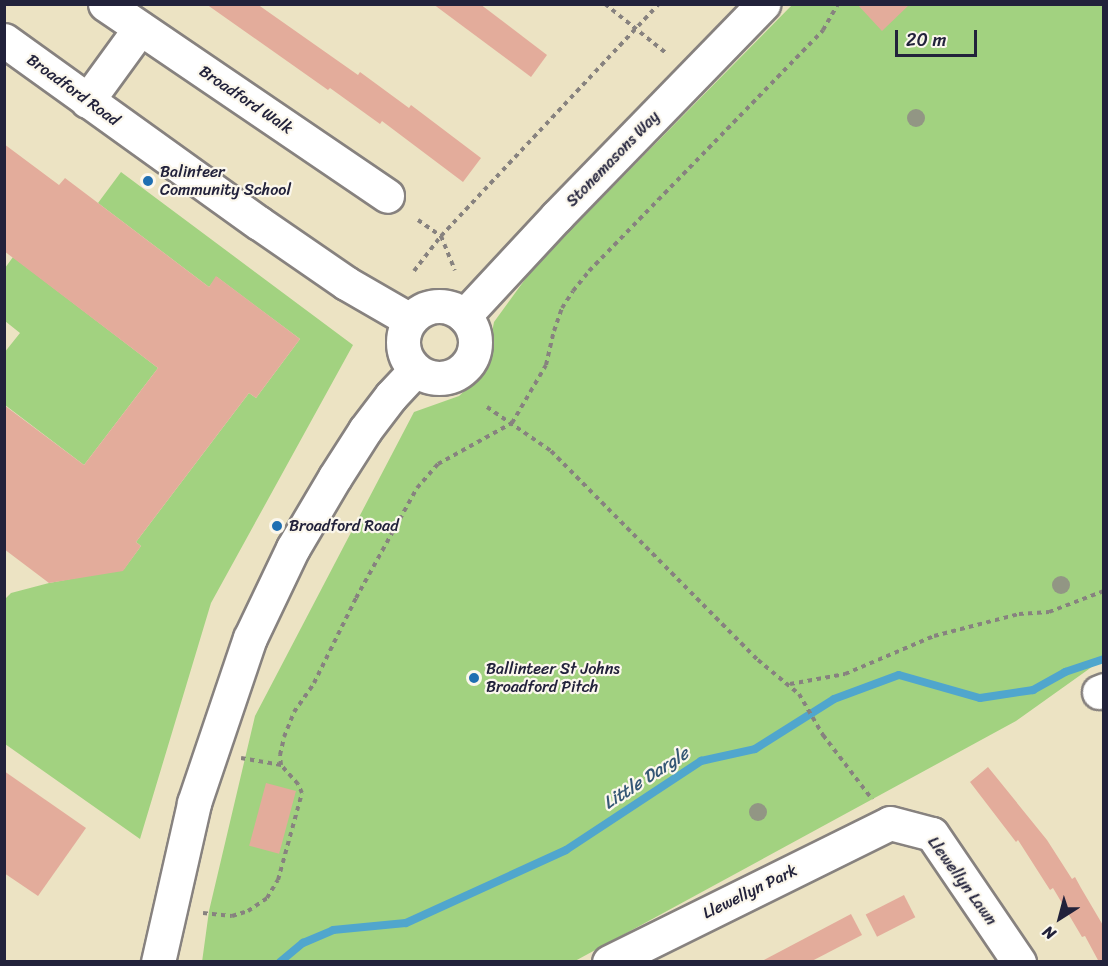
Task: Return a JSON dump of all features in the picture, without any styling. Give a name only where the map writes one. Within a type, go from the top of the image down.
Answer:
[{"type":"street","name":"Broadford Walk","points":[[105,4],[387,196]]},
{"type":"street","name":"Stonemasons Way","points":[[464,316],[557,216],[763,4]]},
{"type":"street","points":[[87,101],[140,28]]},
{"type":"street","name":"Broadford Road","points":[[4,39],[87,101],[346,283],[410,320]]},
{"type":"street","points":[[436,306],[454,309],[464,316],[471,325],[475,347],[466,366],[457,374],[436,378],[416,370],[404,352],[404,330],[410,320],[418,312],[436,306]]},
{"type":"street","points":[[158,962],[194,803],[250,638],[293,548],[341,468],[384,404],[416,370]]},
{"type":"street","name":"Llewellyn Park","points":[[609,962],[881,811]]},
{"type":"street","name":"Llewellyn Lawn","points":[[881,811],[932,834],[1019,962]]},
{"type":"path","points":[[604,4],[666,53]]},
{"type":"path","points":[[414,271],[441,236],[659,4]]},
{"type":"path","points":[[203,913],[232,916],[249,911],[267,898],[278,880],[302,793],[298,784],[281,765],[280,755],[284,737],[294,712],[314,683],[356,598],[417,488],[438,464],[512,423],[546,365],[562,308],[573,291],[589,271],[823,30],[838,4]]},
{"type":"path","points":[[418,220],[441,236],[455,270]]},
{"type":"path","points":[[487,406],[550,451],[758,660],[799,694],[823,735],[881,811]]},
{"type":"path","points":[[789,684],[845,675],[934,636],[1019,615],[1048,612],[1104,591]]},
{"type":"path","points":[[238,757],[281,765]]},
{"type":"green space","points":[[792,5],[1103,5],[1103,659],[1016,721],[575,961],[202,962],[209,911],[255,716],[414,412],[459,396],[484,373],[494,322],[534,267]]},
{"type":"green space","points":[[121,172],[353,345],[211,603],[140,839],[5,744],[4,600],[11,593],[49,583],[124,569],[141,546],[136,542],[249,393],[256,398],[300,339],[217,277],[209,287],[98,203]]},
{"type":"green space","points":[[13,257],[158,368],[84,465],[5,405],[4,353],[20,333],[5,321],[5,268]]},
{"type":"building","points":[[206,4],[257,4],[358,75],[360,72],[409,108],[411,105],[481,158],[463,182],[382,121],[380,124],[330,88],[328,90]]},
{"type":"building","points":[[433,4],[480,4],[547,55],[531,77]]},
{"type":"building","points":[[857,4],[910,4],[882,31]]},
{"type":"building","points":[[4,144],[59,185],[65,178],[209,287],[216,276],[300,339],[256,398],[249,393],[136,542],[141,546],[123,571],[49,583],[4,549],[4,405],[84,465],[158,368],[4,251]]},
{"type":"building","points":[[988,767],[1047,840],[1072,879],[1075,877],[1104,927],[1104,962],[1099,962],[1085,936],[1082,937],[1053,888],[1050,890],[1018,840],[1016,842],[970,782]]},
{"type":"building","points":[[4,771],[86,828],[38,896],[4,873]]},
{"type":"building","points":[[266,783],[296,791],[279,854],[249,846]]},
{"type":"building","points":[[904,895],[915,917],[877,937],[866,915]]},
{"type":"building","points":[[851,914],[862,935],[810,962],[760,962]]},
{"type":"waterway","name":"Little Dargle","points":[[280,962],[303,943],[333,930],[406,923],[566,850],[701,761],[755,749],[834,699],[899,675],[980,698],[1033,690],[1065,672],[1104,659]]},
{"type":"place","name":"Balinteer Community School","points":[[148,181]]},
{"type":"place","name":"Broadford Road","points":[[277,526]]},
{"type":"place","name":"Ballinteer St Johns Broadford Pitch","points":[[474,678]]}]
